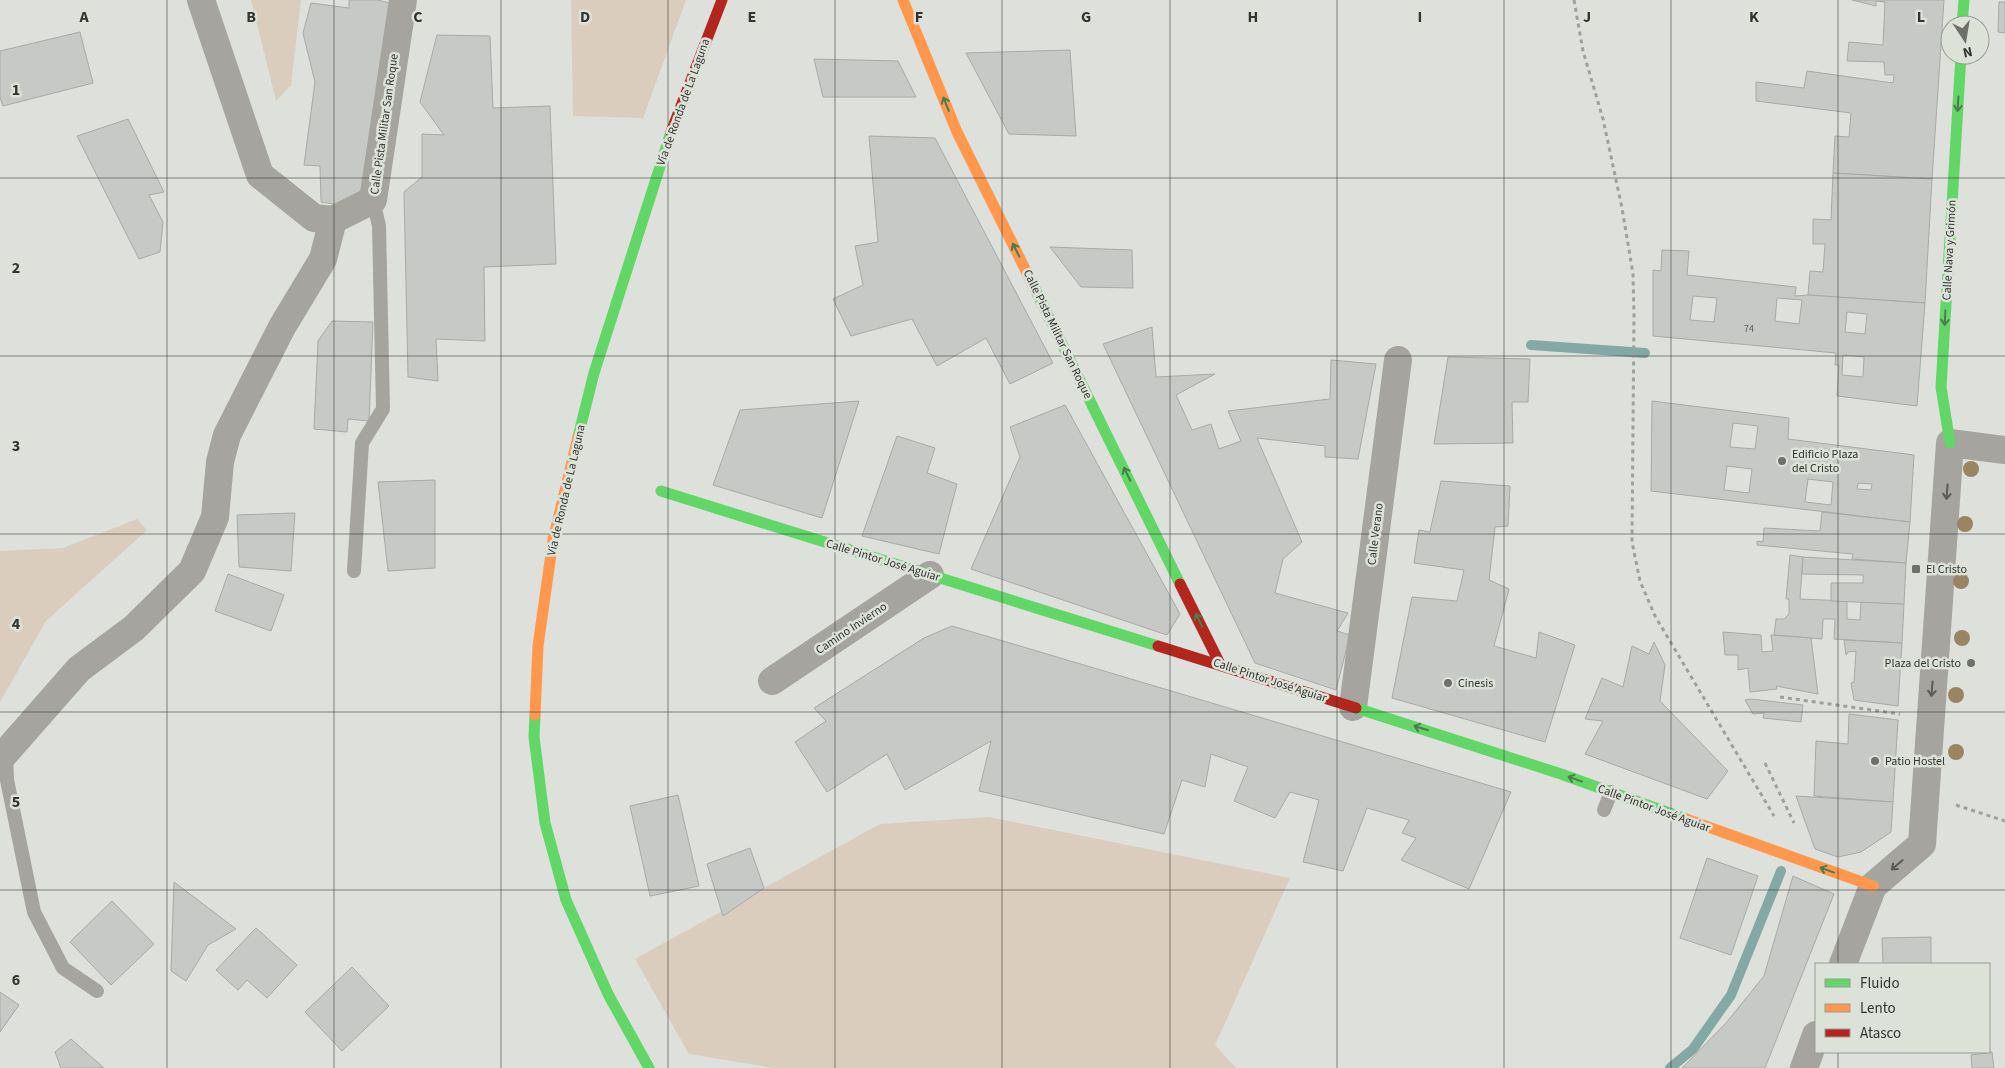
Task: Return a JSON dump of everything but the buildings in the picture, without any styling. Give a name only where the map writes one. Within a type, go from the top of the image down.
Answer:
[{"type":"street","points":[[3,755],[78,668],[134,628],[192,571],[215,516],[220,462],[227,435],[282,327],[322,259],[334,220],[314,218],[260,175],[201,0]]},
{"type":"street","name":"Calle Pista Militar San Roque","points":[[334,220],[373,200],[403,0]]},
{"type":"street","name":"Vía de Ronda de La Laguna","points":[[649,1068],[608,994],[566,900],[545,823],[534,737],[538,646],[553,540],[594,373],[674,122],[722,0]]},
{"type":"street","name":"Calle Pista Militar San Roque","points":[[904,0],[957,132],[1220,664]]},
{"type":"street","points":[[1963,15],[1964,0]]},
{"type":"street","name":"Calle Nava y Grimón","points":[[1950,444],[1941,387],[1960,65]]},
{"type":"street","name":"Calle Verano","points":[[1353,707],[1398,360]]},
{"type":"street","points":[[1843,963],[1873,886],[1922,844],[1950,444],[2005,450]]},
{"type":"street","name":"Calle Pintor José Aguiar","points":[[661,491],[1220,664],[1464,742],[1611,792],[1782,855],[1873,886]]},
{"type":"street","name":"Camino Invierno","points":[[772,681],[930,575]]},
{"type":"street","points":[[1804,1068],[1815,1038]]},
{"type":"lane","points":[[354,571],[362,444],[382,409],[379,226],[373,200]]},
{"type":"lane","points":[[3,755],[34,912],[63,968],[97,990]]},
{"type":"lane","points":[[1604,810],[1611,792]]},
{"type":"path","points":[[1574,0],[1583,51],[1603,119],[1622,208],[1632,274],[1634,316],[1632,542],[1640,581],[1655,616],[1781,830],[1782,855]]},
{"type":"path","points":[[1780,697],[1930,718]]},
{"type":"path","points":[[1765,763],[1801,839],[1797,860]]},
{"type":"path","points":[[1925,795],[2005,821]]},
{"type":"shaded area","points":[[251,0],[301,0],[291,85],[276,101]]},
{"type":"shaded area","points":[[571,0],[686,0],[643,118],[573,116]]},
{"type":"shaded area","points":[[137,519],[147,530],[46,621],[0,702],[0,551],[63,548]]},
{"type":"shaded area","points":[[989,817],[1290,878],[1215,1045],[1236,1068],[775,1068],[689,1054],[635,959],[880,824]]},
{"type":"waterway","points":[[1531,345],[1645,353]]},
{"type":"waterway","points":[[1670,1068],[1693,1049],[1731,995],[1781,871]]},
{"type":"traffic: fast","points":[[1963,15],[1964,0]]},
{"type":"traffic: fast","points":[[1950,443],[1941,387],[1960,65]]},
{"type":"traffic: fast","points":[[578,437],[594,373],[671,132]]},
{"type":"traffic: fast","points":[[1033,285],[1180,584]]},
{"type":"traffic: fast","points":[[661,491],[1158,646]]},
{"type":"traffic: fast","points":[[1356,708],[1561,774],[1686,819]]},
{"type":"traffic: fast","points":[[535,715],[534,737],[545,823],[566,900],[608,994],[649,1068]]},
{"type":"traffic: slow","points":[[903,0],[957,132],[1033,285]]},
{"type":"traffic: slow","points":[[535,715],[538,646],[553,540],[578,437]]},
{"type":"traffic: slow","points":[[1686,819],[1873,886]]},
{"type":"traffic: jam","points":[[671,132],[722,0]]},
{"type":"traffic: jam","points":[[1180,584],[1220,664]]},
{"type":"traffic: jam","points":[[1158,646],[1356,708]]},
{"type":"place","name":"Edificio Plaza del Cristo","points":[[1782,461]]},
{"type":"place","name":"El Cristo","points":[[1916,569]]},
{"type":"place","name":"Plaza del Cristo","points":[[1971,663]]},
{"type":"place","name":"Cinesis","points":[[1448,683]]},
{"type":"place","name":"Patio Hostel","points":[[1875,761]]}]
